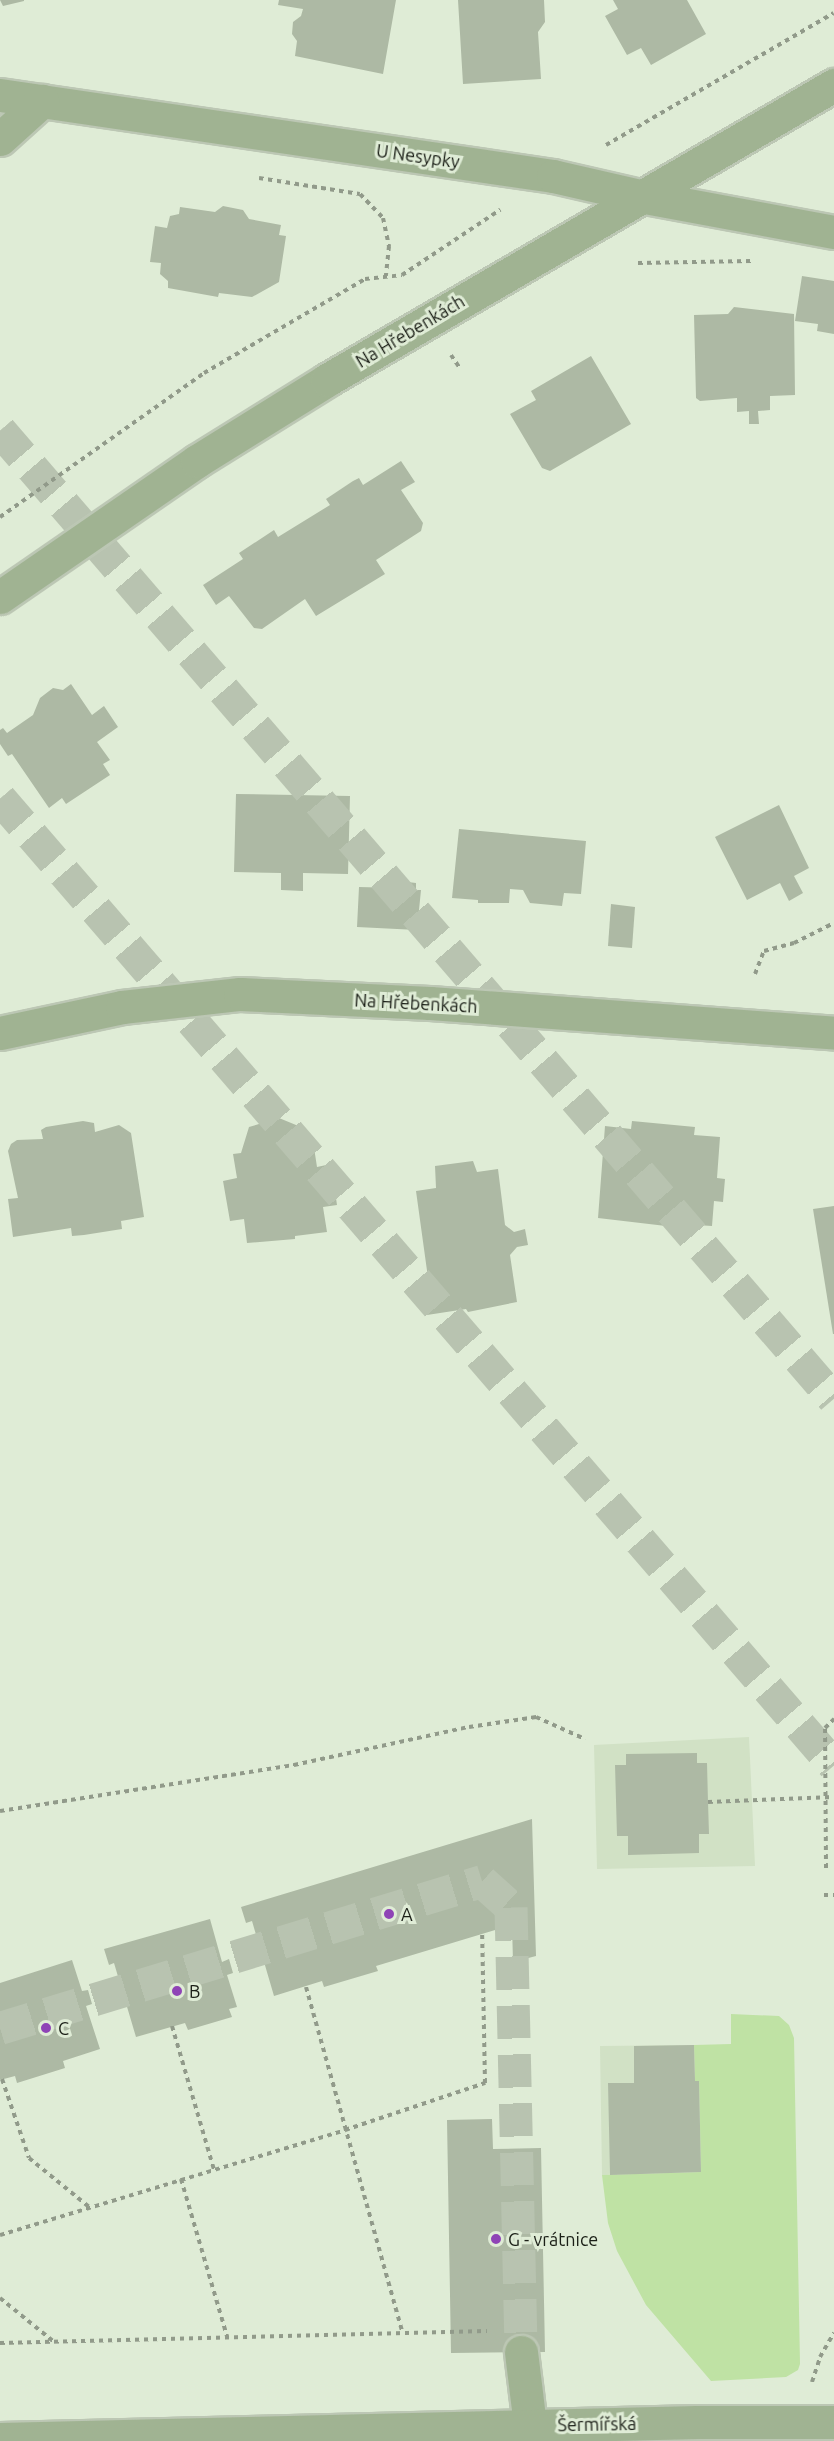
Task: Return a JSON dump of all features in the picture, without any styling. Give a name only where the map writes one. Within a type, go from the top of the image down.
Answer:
[{"type":"street","name":"Na Hřebenkách","points":[[0,597],[197,461],[429,318],[645,198],[834,86]]},
{"type":"street","name":"U Nesypky","points":[[0,95],[553,176],[645,198],[834,232]]},
{"type":"street","points":[[0,139],[42,102]]},
{"type":"street","name":"Na Hřebenkách","points":[[0,1033],[123,1007],[240,994],[430,1003],[834,1033]]},
{"type":"street","points":[[520,2352],[530,2426]]},
{"type":"street","name":"Šermířská","points":[[0,2439],[410,2435],[530,2426],[834,2422]]},
{"type":"path","points":[[0,517],[204,373],[365,279],[402,275],[553,176],[834,13]]},
{"type":"path","points":[[255,177],[360,194],[383,218],[388,246],[386,276]]},
{"type":"path","points":[[638,263],[761,263]]},
{"type":"path","points":[[755,974],[764,951],[794,943],[834,923]]},
{"type":"path","points":[[0,1811],[294,1765],[469,1727],[537,1717],[585,1739]]},
{"type":"path","points":[[826,1868],[825,1728],[834,1719]]},
{"type":"path","points":[[708,1802],[834,1797]]},
{"type":"path","points":[[824,1895],[834,1895]]},
{"type":"path","points":[[0,2235],[345,2130],[485,2082],[482,1932]]},
{"type":"path","points":[[306,1986],[402,2330]]},
{"type":"path","points":[[172,2026],[214,2170]]},
{"type":"path","points":[[2,2079],[29,2158],[90,2207]]},
{"type":"path","points":[[181,2179],[227,2336]]},
{"type":"path","points":[[0,2298],[54,2341]]},
{"type":"path","points":[[0,2343],[402,2330],[493,2331]]},
{"type":"path","points":[[820,2356],[834,2333]]},
{"type":"shaded area","points":[[749,1737],[755,1866],[597,1869],[594,1745]]},
{"type":"shaded area","points":[[694,2045],[695,2081],[699,2081],[701,2172],[602,2175],[600,2046]]},
{"type":"green space","points":[[731,2014],[779,2016],[789,2025],[794,2038],[800,2364],[798,2370],[786,2377],[711,2381],[646,2305],[617,2251],[608,2223],[602,2175],[701,2172],[699,2081],[695,2081],[694,2045],[731,2044]]},
{"type":"building","points":[[0,0],[24,0],[24,1],[3,6]]},
{"type":"building","points":[[279,0],[396,0],[383,74],[295,56],[297,41],[292,34],[293,22],[301,16],[303,9],[278,5]]},
{"type":"building","points":[[458,0],[544,0],[545,22],[538,32],[541,79],[463,84]]},
{"type":"building","points":[[613,0],[687,0],[706,34],[651,65],[641,48],[627,55],[605,16],[618,9]]},
{"type":"building","points":[[223,206],[243,210],[249,219],[281,225],[279,235],[286,236],[279,282],[252,297],[219,293],[218,297],[168,288],[168,281],[160,274],[161,263],[150,262],[155,226],[167,228],[170,216],[179,214],[180,207],[215,212]]},
{"type":"building","points":[[802,276],[834,281],[834,334],[817,331],[818,324],[795,321]]},
{"type":"building","points":[[734,307],[794,314],[795,395],[770,396],[770,410],[758,411],[759,424],[749,424],[749,411],[737,412],[737,398],[700,401],[696,398],[694,315],[728,314]]},
{"type":"building","points":[[591,356],[631,424],[550,471],[542,468],[510,414],[536,400],[531,391]]},
{"type":"building","points":[[401,461],[415,482],[401,490],[423,523],[421,531],[376,560],[385,574],[316,616],[305,599],[262,629],[254,628],[229,596],[216,605],[203,585],[243,559],[239,553],[274,530],[278,537],[330,505],[326,499],[353,481],[359,478],[363,485]]},
{"type":"building","points":[[71,684],[92,715],[104,706],[118,727],[97,742],[110,760],[103,764],[110,775],[66,804],[62,798],[49,808],[12,754],[8,756],[0,744],[0,730],[3,728],[7,733],[33,715],[40,698],[53,688],[63,690]]},
{"type":"building","points":[[236,794],[350,796],[348,874],[303,873],[303,891],[281,890],[281,873],[234,872]]},
{"type":"building","points":[[779,805],[809,868],[794,876],[803,893],[789,901],[780,883],[747,900],[715,837]]},
{"type":"building","points":[[459,829],[586,841],[581,894],[564,893],[562,906],[530,903],[523,890],[510,889],[509,903],[478,903],[478,900],[452,898]]},
{"type":"building","points":[[399,881],[416,883],[416,890],[421,890],[417,930],[357,927],[359,887],[398,888]]},
{"type":"building","points":[[611,904],[635,907],[632,948],[608,946]]},
{"type":"building","points":[[279,1118],[296,1125],[307,1143],[313,1141],[317,1167],[331,1164],[337,1205],[323,1207],[327,1232],[295,1236],[295,1239],[247,1243],[244,1219],[230,1221],[223,1181],[237,1178],[233,1154],[241,1153],[249,1127]]},
{"type":"building","points":[[83,1121],[94,1123],[95,1132],[119,1125],[131,1133],[144,1217],[121,1221],[122,1229],[84,1235],[72,1236],[71,1228],[13,1237],[8,1199],[18,1198],[8,1151],[11,1144],[17,1140],[43,1139],[41,1130],[46,1127]]},
{"type":"building","points":[[632,1121],[695,1127],[694,1135],[720,1137],[717,1178],[725,1179],[723,1202],[714,1201],[712,1226],[666,1223],[666,1226],[598,1218],[605,1126],[631,1129]]},
{"type":"building","points":[[473,1161],[477,1172],[498,1169],[505,1225],[514,1232],[525,1229],[528,1245],[517,1247],[510,1255],[517,1302],[468,1312],[466,1309],[427,1315],[422,1287],[429,1285],[416,1191],[436,1188],[435,1166]]},
{"type":"building","points":[[834,1206],[834,1334],[833,1334],[813,1209]]},
{"type":"building","points":[[697,1753],[697,1763],[707,1763],[709,1834],[699,1834],[699,1853],[628,1855],[628,1836],[617,1836],[615,1765],[626,1765],[626,1754]]},
{"type":"building","name":"A","points":[[532,1819],[536,1956],[513,1962],[512,1925],[376,1966],[378,1971],[324,1987],[322,1981],[274,1996],[252,1921],[246,1923],[241,1907]]},
{"type":"building","name":"B","points":[[210,1919],[222,1962],[229,1959],[233,1973],[227,1975],[237,2007],[229,2009],[232,2017],[188,2030],[185,2023],[136,2037],[114,1963],[109,1965],[104,1949]]},
{"type":"building","name":"C","points":[[72,1960],[82,1991],[88,1990],[92,2004],[86,2006],[100,2049],[63,2061],[65,2068],[17,2083],[15,2076],[0,2080],[0,1983]]},
{"type":"building","points":[[694,2045],[695,2081],[699,2081],[701,2172],[610,2175],[608,2083],[634,2083],[634,2046]]},
{"type":"building","name":"G - vrátnice","points":[[492,2119],[493,2149],[541,2148],[545,2352],[451,2353],[447,2120]]},
{"type":"tunnel","points":[[0,430],[834,1399]]},
{"type":"tunnel","points":[[0,798],[834,1765]]},
{"type":"tunnel","points":[[0,2028],[482,1881],[511,1907],[521,2352]]},
{"type":"place","name":"A","points":[[389,1914]]},
{"type":"place","name":"B","points":[[177,1991]]},
{"type":"place","name":"C","points":[[46,2028]]},
{"type":"place","name":"G - vrátnice","points":[[496,2239]]}]
